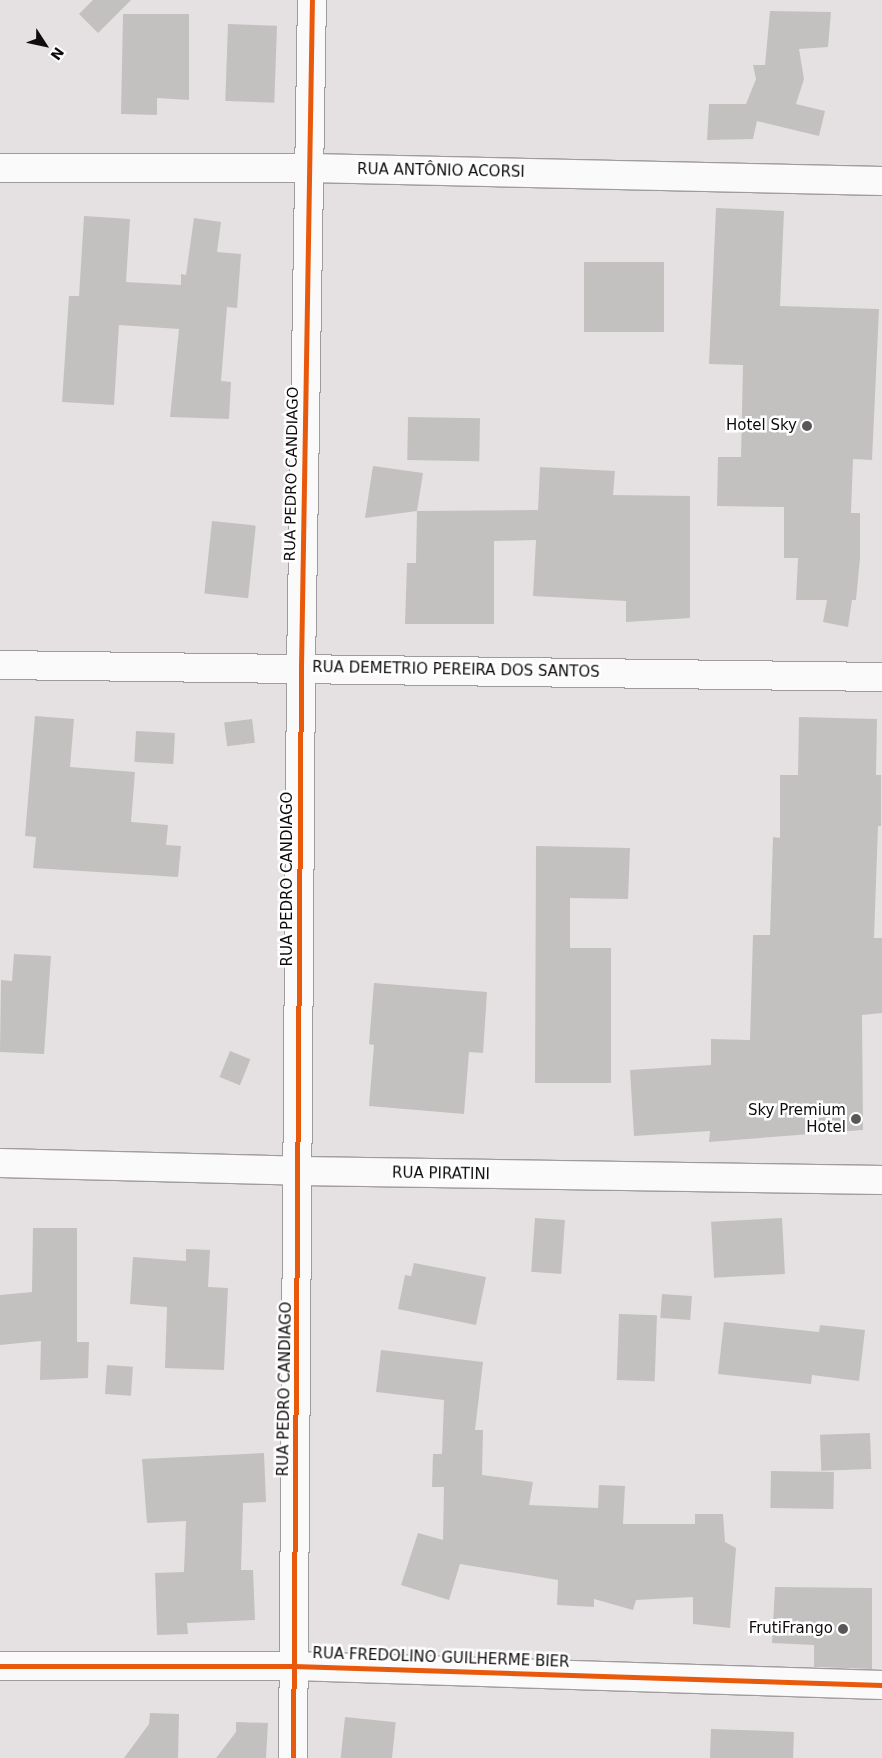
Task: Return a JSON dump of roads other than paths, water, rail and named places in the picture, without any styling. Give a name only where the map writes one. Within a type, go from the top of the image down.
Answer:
[{"type":"street","name":"RUA PEDRO CANDIAGO","points":[[293,1758],[300,1172],[301,667],[312,0]]},
{"type":"street","name":"RUA ANTÔNIO ACORSI","points":[[0,168],[310,168],[882,181]]},
{"type":"street","name":"RUA DEMETRIO PEREIRA DOS SANTOS","points":[[0,665],[301,667],[882,677]]},
{"type":"street","name":"RUA PIRATINI","points":[[0,1163],[300,1172],[882,1180]]},
{"type":"street","name":"RUA FREDOLINO GUILHERME BIER","points":[[0,1666],[294,1666],[882,1685]]},
{"type":"place","name":"Hotel Sky","points":[[807,426]]},
{"type":"place","name":"Sky Premium Hotel","points":[[856,1119]]},
{"type":"place","name":"FrutiFrango","points":[[843,1629]]}]
